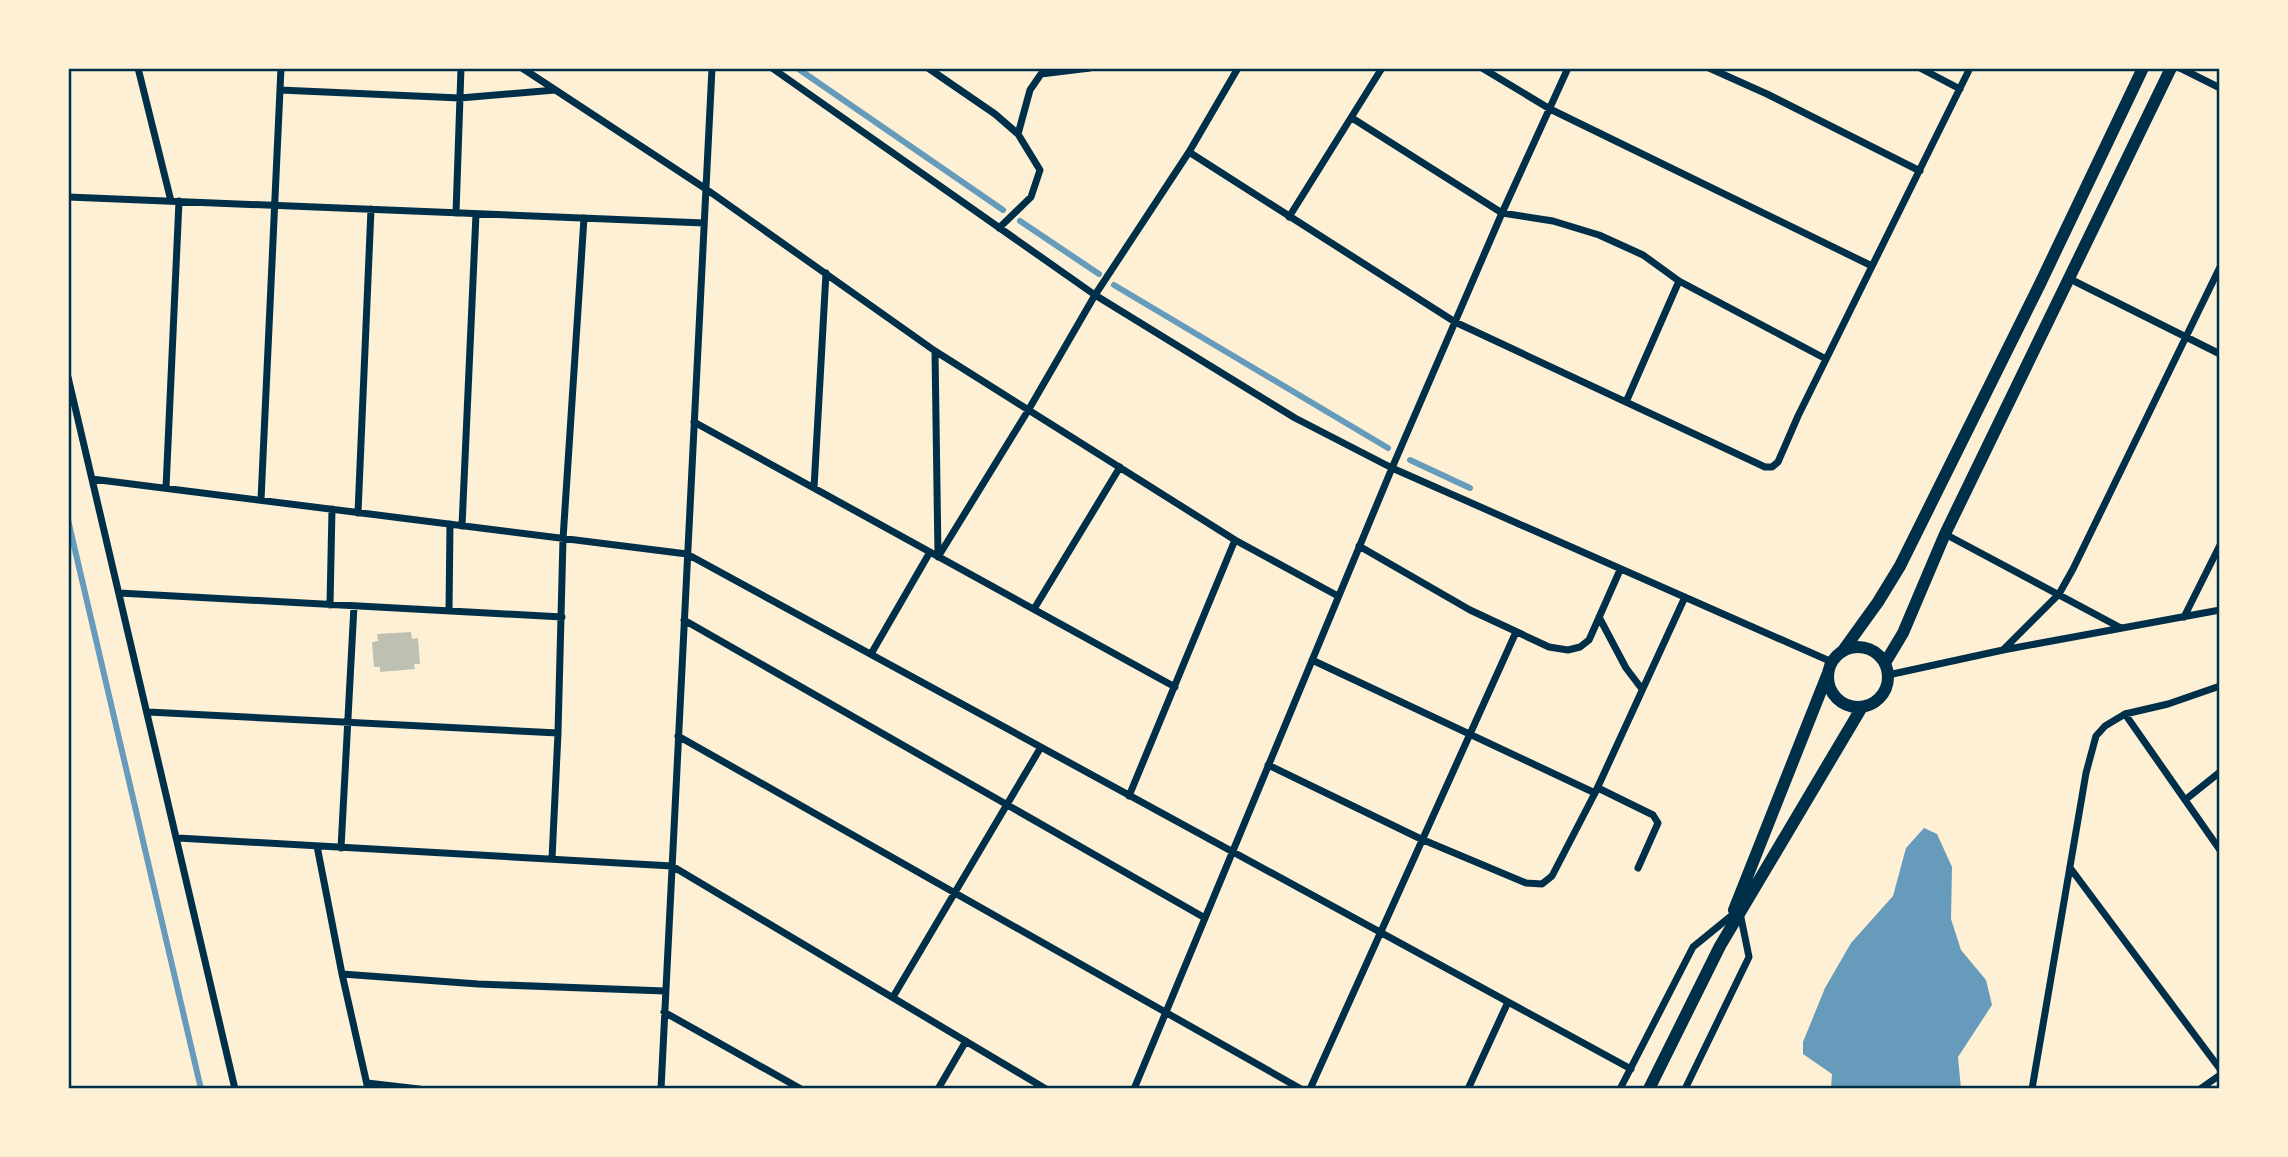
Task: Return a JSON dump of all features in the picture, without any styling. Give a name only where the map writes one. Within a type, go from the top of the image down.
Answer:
[{"type":"street","points":[[138,68],[175,201],[166,488]]},
{"type":"street","points":[[261,500],[281,68]]},
{"type":"street","points":[[457,213],[461,68]]},
{"type":"street","points":[[522,68],[706,189],[935,351],[1235,540],[1338,596]]},
{"type":"street","points":[[660,1089],[712,68]]},
{"type":"street","points":[[772,68],[1095,295],[1295,418],[1392,468],[1685,597],[1830,667]]},
{"type":"street","points":[[928,68],[995,114],[1018,135],[1040,170],[1031,197],[999,228]]},
{"type":"street","points":[[1018,135],[1030,90],[1041,74],[1090,68]]},
{"type":"street","points":[[938,557],[1095,295],[1189,152],[1238,68]]},
{"type":"street","points":[[1289,217],[1382,68]]},
{"type":"street","points":[[1482,68],[1550,109],[1872,266]]},
{"type":"street","points":[[1134,1089],[1392,468],[1567,68]]},
{"type":"street","points":[[1709,68],[1767,94],[1920,172]]},
{"type":"street","points":[[1920,68],[1960,89]]},
{"type":"street","points":[[1189,152],[1455,322],[1765,467],[1772,467],[1778,462],[1970,68]]},
{"type":"street","points":[[1649,1089],[1735,914],[1830,667],[1878,602],[1900,566],[2039,286],[2143,68]]},
{"type":"street","points":[[1830,667],[1829,686],[1842,702],[1852,707],[1862,707],[1872,704],[1883,694],[1886,688],[1886,669],[1945,534],[2171,68]]},
{"type":"street","points":[[2180,68],[2220,88]]},
{"type":"street","points":[[280,90],[460,98],[556,90]]},
{"type":"street","points":[[1352,118],[1502,213],[1553,221],[1599,234],[1643,256],[1679,281],[1826,359]]},
{"type":"street","points":[[68,197],[704,223]]},
{"type":"street","points":[[358,513],[371,209]]},
{"type":"street","points":[[461,526],[477,214]]},
{"type":"street","points":[[552,859],[563,539],[583,218]]},
{"type":"street","points":[[2003,650],[2059,594],[2074,569],[2220,267]]},
{"type":"street","points":[[814,488],[826,273]]},
{"type":"street","points":[[2068,278],[2220,354]]},
{"type":"street","points":[[1626,402],[1679,281]]},
{"type":"street","points":[[935,351],[938,557]]},
{"type":"street","points":[[68,377],[236,1089]]},
{"type":"street","points":[[694,422],[1175,687]]},
{"type":"street","points":[[1034,610],[1120,467]]},
{"type":"street","points":[[92,479],[687,554],[1631,1069]]},
{"type":"street","points":[[330,605],[332,509]]},
{"type":"street","points":[[449,611],[450,524]]},
{"type":"street","points":[[1945,534],[2122,628]]},
{"type":"street","points":[[1129,796],[1235,540]]},
{"type":"street","points":[[2184,617],[2220,545]]},
{"type":"street","points":[[1359,546],[1469,610],[1549,647],[1568,650],[1580,647],[1589,640],[1620,570]]},
{"type":"street","points":[[871,654],[930,552]]},
{"type":"street","points":[[119,593],[562,617]]},
{"type":"street","points":[[1268,765],[1421,839],[1526,883],[1542,884],[1552,876],[1596,790],[1685,597]]},
{"type":"street","points":[[341,848],[354,606]]},
{"type":"street","points":[[1886,669],[2217,611],[2220,620]]},
{"type":"street","points":[[1599,617],[1626,668],[1643,689]]},
{"type":"street","points":[[684,620],[1205,918]]},
{"type":"street","points":[[1310,1089],[1516,632]]},
{"type":"street","points":[[1842,652],[1861,647],[1871,650],[1879,655],[1886,669]]},
{"type":"street","points":[[1312,660],[1468,734],[1653,815],[1658,823],[1638,868]]},
{"type":"street","points":[[2032,1089],[2091,747],[2096,736],[2105,726],[2125,714],[2168,704],[2220,686]]},
{"type":"street","points":[[1620,1089],[1693,947],[1735,914],[1862,707]]},
{"type":"street","points":[[148,712],[558,733]]},
{"type":"street","points":[[2125,714],[2220,850]]},
{"type":"street","points":[[678,736],[1301,1089]]},
{"type":"street","points":[[893,997],[1041,747]]},
{"type":"street","points":[[2185,800],[2220,772]]},
{"type":"street","points":[[178,838],[672,866],[1046,1089]]},
{"type":"street","points":[[317,846],[342,974],[368,1086],[419,1089]]},
{"type":"street","points":[[2071,869],[2220,1069]]},
{"type":"street","points":[[1685,1089],[1749,957],[1735,914]]},
{"type":"street","points":[[342,974],[478,984],[665,991]]},
{"type":"street","points":[[1468,1089],[1508,1002]]},
{"type":"street","points":[[664,1012],[790,1086],[801,1089]]},
{"type":"street","points":[[938,1089],[966,1041]]},
{"type":"street","points":[[2200,1089],[2220,1075]]},
{"type":"water","points":[[1924,828],[1937,834],[1952,867],[1951,919],[1961,950],[1986,980],[1992,1005],[1958,1057],[1961,1089],[1831,1089],[1832,1074],[1803,1054],[1803,1042],[1825,988],[1851,943],[1893,896],[1906,848]]},
{"type":"building","points":[[411,632],[412,639],[418,638],[420,664],[414,664],[415,669],[380,672],[380,667],[374,667],[372,642],[378,641],[377,634]]},
{"type":"waterway","points":[[797,68],[1003,210]]},
{"type":"waterway","points":[[1020,221],[1099,274]]},
{"type":"waterway","points":[[1114,285],[1388,448]]},
{"type":"waterway","points":[[1410,460],[1470,488]]},
{"type":"waterway","points":[[68,520],[201,1089]]}]
